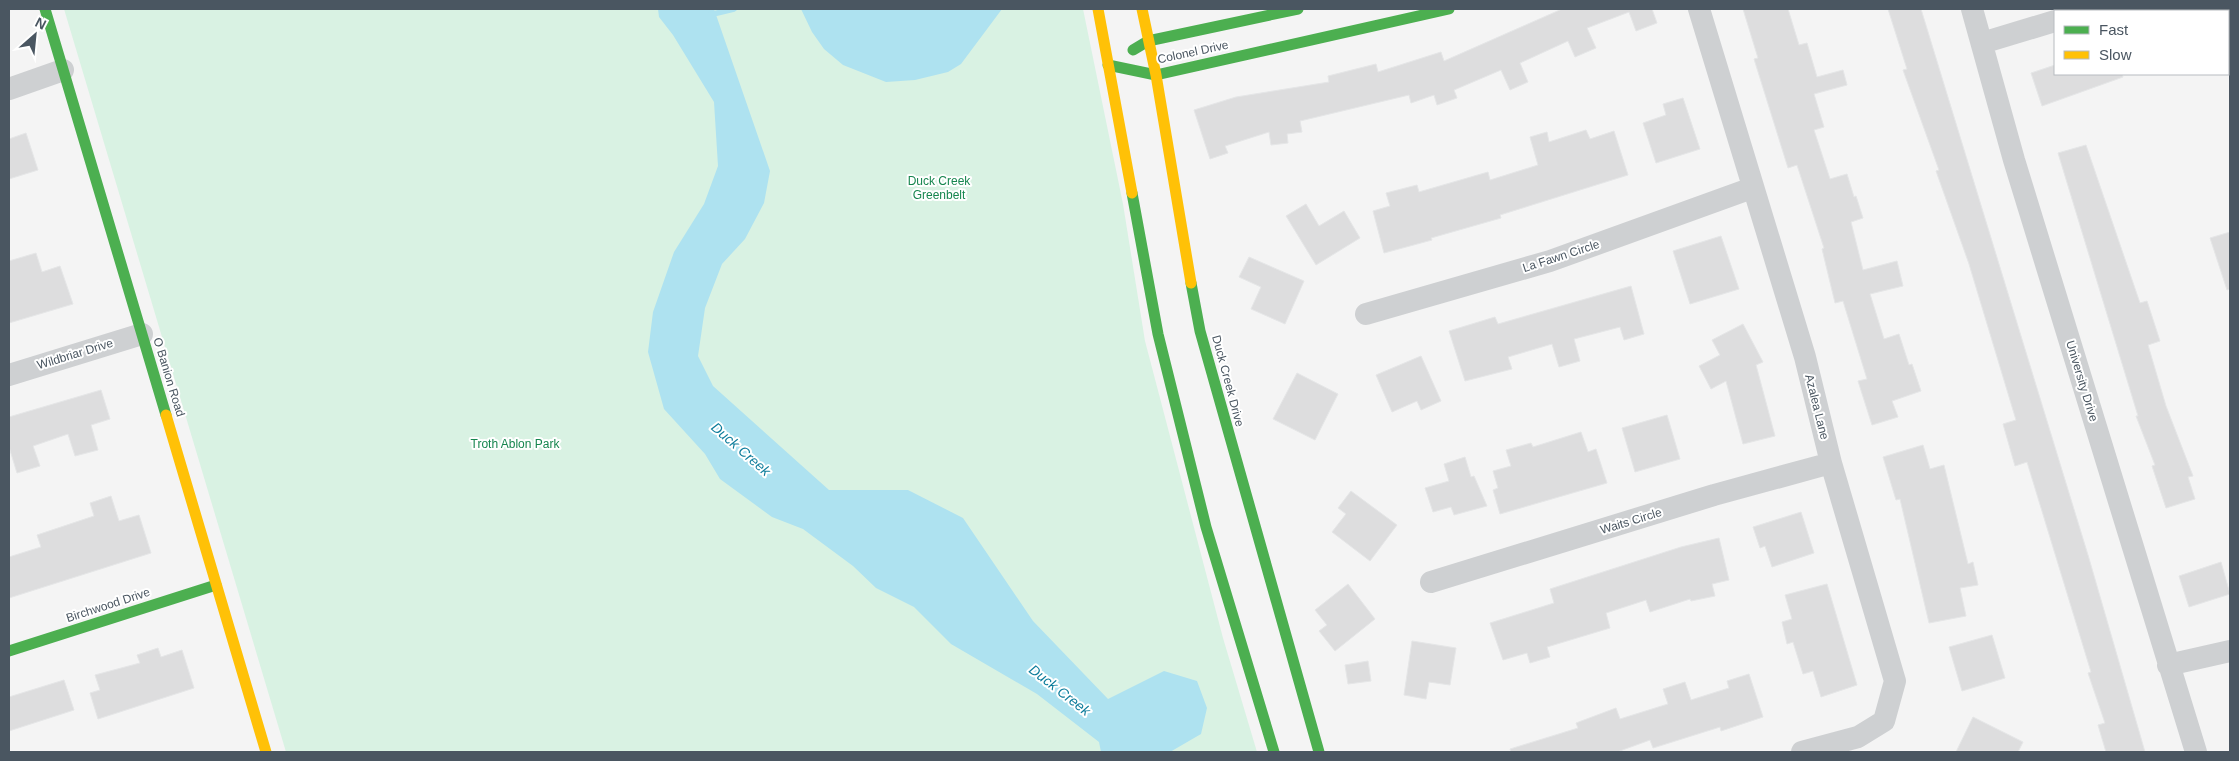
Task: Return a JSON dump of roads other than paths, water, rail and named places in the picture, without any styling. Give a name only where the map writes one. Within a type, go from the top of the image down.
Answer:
[{"type":"street","name":"O Banion Road","points":[[45,9],[266,752]]},
{"type":"street","points":[[1098,9],[1158,334],[1206,527],[1274,752]]},
{"type":"street","name":"Duck Creek Drive","points":[[1142,9],[1156,75],[1178,212],[1200,331],[1319,752]]},
{"type":"street","name":"Colonel Drive","points":[[1108,65],[1148,41],[1250,21],[1298,9]]},
{"type":"street","name":"Colonel Drive","points":[[1108,65],[1156,75],[1449,9]]},
{"type":"street","name":"Azalea Lane","points":[[1699,9],[1805,357],[1832,463],[1895,681],[1884,721],[1858,737],[1802,752]]},
{"type":"street","name":"University Drive","points":[[1972,9],[2014,160],[2196,752]]},
{"type":"street","points":[[1982,43],[2054,21]]},
{"type":"street","points":[[9,89],[63,70]]},
{"type":"street","name":"La Fawn Circle","points":[[1366,314],[1550,261],[1752,188]]},
{"type":"street","name":"Wildbriar Drive","points":[[9,375],[142,334]]},
{"type":"street","name":"Waits Circle","points":[[1431,582],[1714,495],[1832,463]]},
{"type":"street","name":"Birchwood Drive","points":[[9,651],[216,585]]},
{"type":"street","points":[[2168,665],[2230,651]]},
{"type":"water","name":"Duck Creek","points":[[658,9],[714,9],[770,171],[764,203],[745,239],[722,264],[705,308],[698,356],[713,386],[829,490],[908,490],[963,518],[1033,621],[1108,699],[1164,671],[1197,681],[1207,708],[1201,734],[1170,752],[1101,752],[1099,742],[1037,694],[951,644],[914,607],[876,588],[853,566],[803,529],[772,517],[720,479],[705,454],[664,409],[648,352],[653,312],[674,252],[704,204],[718,166],[714,102],[673,35],[659,17]]},
{"type":"water","points":[[801,9],[1002,9],[961,64],[948,72],[915,80],[886,82],[843,65],[824,49],[812,32]]},
{"type":"waterway","points":[[709,15],[734,9]]},
{"type":"park label","name":"Duck Creek Greenbelt","points":[[939,188]]},
{"type":"park label","name":"Troth Ablon Park","points":[[515,444]]}]
